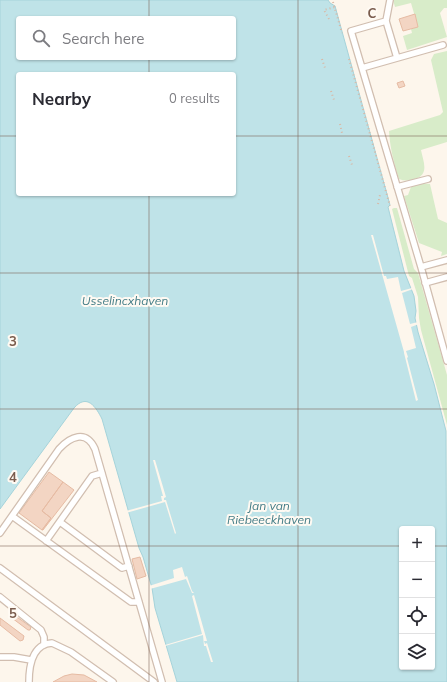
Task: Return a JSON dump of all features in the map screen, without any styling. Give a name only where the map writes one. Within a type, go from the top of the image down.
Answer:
[{"type":"lane","points":[[390,0],[386,21],[397,58]]},
{"type":"lane","points":[[386,21],[351,30],[422,270],[447,361]]},
{"type":"lane","points":[[362,68],[443,45]]},
{"type":"lane","points":[[397,187],[428,179]]},
{"type":"lane","points":[[422,270],[447,260]]},
{"type":"lane","points":[[425,283],[447,277]]},
{"type":"lane","points":[[0,533],[59,449],[69,439],[79,437],[91,442],[95,449],[162,682]]},
{"type":"lane","points":[[46,541],[92,476],[102,474]]},
{"type":"lane","points":[[12,516],[130,602],[139,602]]},
{"type":"lane","points":[[60,522],[122,568],[129,566]]},
{"type":"lane","points":[[0,568],[154,682]]},
{"type":"lane","points":[[0,597],[41,630],[44,637],[44,645]]},
{"type":"lane","points":[[29,682],[31,660],[36,652],[44,645],[52,643],[71,652],[113,682]]},
{"type":"lane","points":[[0,657],[14,657],[31,660]]},
{"type":"path","points":[[333,2],[344,38]]},
{"type":"path","points":[[329,19],[324,10],[335,7]]},
{"type":"path","points":[[348,53],[390,206]]},
{"type":"path","points":[[322,59],[325,68]]},
{"type":"path","points":[[331,91],[334,100]]},
{"type":"path","points":[[340,124],[342,133]]},
{"type":"path","points":[[349,156],[352,165]]},
{"type":"path","points":[[378,204],[380,195]]},
{"type":"green space","points":[[393,0],[447,0],[447,8],[444,8],[440,13],[447,37],[407,50],[403,36],[412,33],[411,29],[418,27],[411,3],[395,7]]},
{"type":"green space","points":[[447,51],[447,142],[421,150],[424,171],[420,177],[409,180],[399,179],[392,155],[389,131],[440,115],[443,112],[431,60],[434,54]]},
{"type":"green space","points":[[420,183],[430,184],[438,219],[447,223],[447,254],[441,256],[442,252],[419,243],[404,196],[408,195],[411,187]]},
{"type":"green space","points":[[397,208],[414,269],[418,273],[447,375],[447,425],[421,330],[418,297],[412,278],[409,276],[392,209]]},
{"type":"water","points":[[0,0],[328,0],[335,6],[390,205],[388,207],[404,271],[414,296],[416,311],[415,318],[418,332],[434,384],[446,431],[447,682],[177,682],[155,608],[152,588],[102,419],[91,403],[83,402],[74,408],[0,509]]},
{"type":"pier","points":[[371,235],[373,235],[384,276],[386,276],[387,279],[398,277],[401,291],[413,289],[402,293],[410,324],[418,322],[419,324],[411,327],[416,348],[406,351],[418,400],[416,401],[404,352]]},
{"type":"pier","points":[[153,460],[155,460],[166,497],[164,500],[166,500],[176,533],[175,534],[165,502],[126,513],[126,511],[162,501],[161,496],[163,496]]},
{"type":"pier","points":[[182,567],[185,577],[187,576],[194,593],[192,593],[186,579],[150,589],[149,586],[174,578],[173,570]]},
{"type":"pier","points":[[194,595],[207,641],[204,641],[205,644],[207,643],[213,662],[211,662],[206,646],[204,646],[203,635],[165,646],[202,634],[192,596]]},
{"type":"building","points":[[415,14],[418,27],[403,31],[399,19]]},
{"type":"building","points":[[403,81],[405,86],[399,88],[397,83]]},
{"type":"building","points":[[49,472],[63,482],[42,511],[51,518],[42,530],[19,513]]},
{"type":"building","points":[[63,482],[74,490],[42,530],[51,518],[42,511]]},
{"type":"building","points":[[140,557],[146,576],[137,579],[132,559]]},
{"type":"building","points":[[14,615],[31,627],[30,630],[12,618]]},
{"type":"building","points":[[0,618],[24,636],[23,640],[20,641],[0,625]]},
{"type":"building","points":[[72,674],[84,675],[97,682],[53,682],[64,676]]},
{"type":"water label","name":"Usselincxhaven","points":[[125,301]]},
{"type":"water label","name":"Jan van Riebeeckhaven","points":[[269,513]]}]
